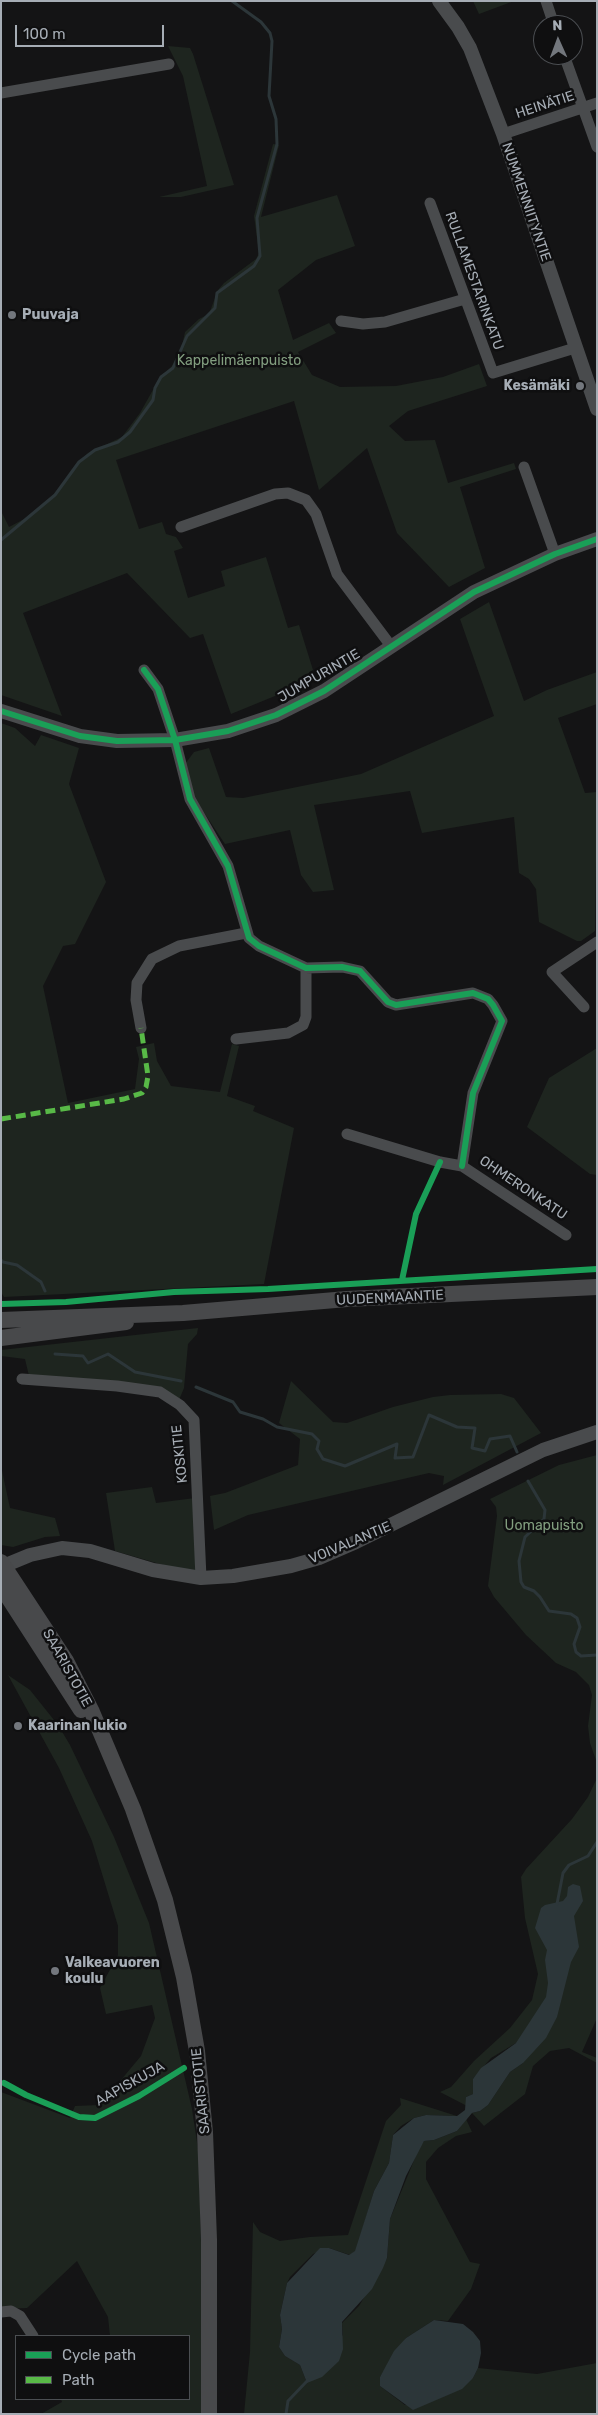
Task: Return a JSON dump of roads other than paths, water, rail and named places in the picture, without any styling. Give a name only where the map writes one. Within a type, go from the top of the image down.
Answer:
[{"type":"main road","name":"UUDENMAANTIE","points":[[1,1320],[183,1313],[348,1300],[597,1287]]},
{"type":"main road","name":"UUDENMAANTIE","points":[[1,1338],[92,1328],[183,1313]]},
{"type":"main road","name":"SAARISTOTIE","points":[[2,1565],[66,1661],[92,1712],[165,1900],[184,1977],[197,2051],[205,2132],[209,2240],[209,2414]]},
{"type":"main road","name":"SAARISTOTIE","points":[[1,1586],[84,1715],[120,1780]]},
{"type":"street","name":"NUMMENNIITYNTIE","points":[[439,1],[458,27],[470,48],[503,134],[597,410]]},
{"type":"street","points":[[546,1],[551,15]]},
{"type":"street","points":[[1,93],[169,64]]},
{"type":"street","points":[[568,65],[597,147]]},
{"type":"street","name":"HEINÄTIE","points":[[503,134],[597,103]]},
{"type":"street","name":"RULLAMESTARINKATU","points":[[430,203],[493,373],[575,348]]},
{"type":"street","points":[[341,322],[363,324],[385,322],[465,299]]},
{"type":"street","points":[[524,467],[555,554]]},
{"type":"street","points":[[180,527],[275,494],[288,493],[306,500],[316,514],[338,574],[390,646]]},
{"type":"street","name":"JUMPURINTIE","points":[[1,712],[80,736],[118,741],[228,731],[276,715],[324,691],[474,592],[555,554],[597,539]]},
{"type":"street","points":[[144,670],[158,689],[173,735],[190,799],[228,866],[246,933],[259,946],[306,968],[352,968],[366,976],[388,1002],[396,1005],[473,993],[488,999],[493,1005],[502,1020],[473,1093],[462,1166]]},
{"type":"street","points":[[141,1028],[136,1000],[137,983],[152,959],[179,946],[246,933]]},
{"type":"street","points":[[584,1007],[552,972],[597,942]]},
{"type":"street","points":[[236,1039],[288,1033],[297,1030],[303,1025],[306,1017],[306,968]]},
{"type":"street","name":"OHMERONKATU","points":[[347,1134],[440,1162],[462,1166],[566,1235]]},
{"type":"street","name":"KOSKITIE","points":[[22,1379],[118,1386],[160,1392],[185,1410],[194,1420],[201,1578]]},
{"type":"street","name":"VOIVALANTIE","points":[[2,1565],[42,1552],[72,1548],[90,1551],[177,1576],[201,1578],[260,1572],[319,1558],[381,1530],[511,1465],[558,1445],[597,1432]]},
{"type":"street","points":[[1,2312],[11,2311],[20,2316],[32,2335]]},
{"type":"waterway","points":[[1,540],[55,495],[79,462],[95,450],[118,442],[130,432],[153,400],[155,388],[161,377],[173,368],[187,336],[215,308],[217,293],[254,266],[260,256],[257,218],[277,144],[276,119],[269,96],[272,41],[270,33],[261,22],[232,1]]},
{"type":"waterway","points":[[1,1260],[17,1265],[41,1282],[45,1291]]},
{"type":"waterway","points":[[55,1354],[83,1356],[88,1363],[108,1354],[135,1372],[181,1381]]},
{"type":"waterway","points":[[196,1387],[233,1402],[240,1412],[263,1419],[277,1427],[312,1434],[319,1441],[317,1449],[323,1459],[345,1466],[397,1444],[395,1458],[413,1457],[429,1415],[457,1427],[475,1428],[472,1448],[485,1451],[490,1439],[510,1436],[517,1452]]},
{"type":"waterway","points":[[528,1481],[545,1510],[544,1519],[525,1537],[519,1561],[521,1582],[524,1587],[534,1591],[540,1597],[549,1611],[571,1614],[577,1618],[580,1627],[574,1644],[576,1652],[581,1656],[597,1655]]},
{"type":"waterway","points":[[557,1904],[563,1873],[569,1865],[588,1856],[597,1842]]},
{"type":"waterway","points":[[286,2414],[288,2401],[308,2380]]},
{"type":"place","name":"Puuvaja","points":[[12,315]]},
{"type":"place","name":"Kesämäki","points":[[580,386]]},
{"type":"place","name":"Kaarinan lukio","points":[[18,1726]]},
{"type":"place","name":"Valkeavuoren koulu","points":[[55,1971]]},
{"type":"park label","name":"Kappelimäenpuisto","points":[[239,361]]},
{"type":"park label","name":"Uomapuisto","points":[[544,1526]]}]
